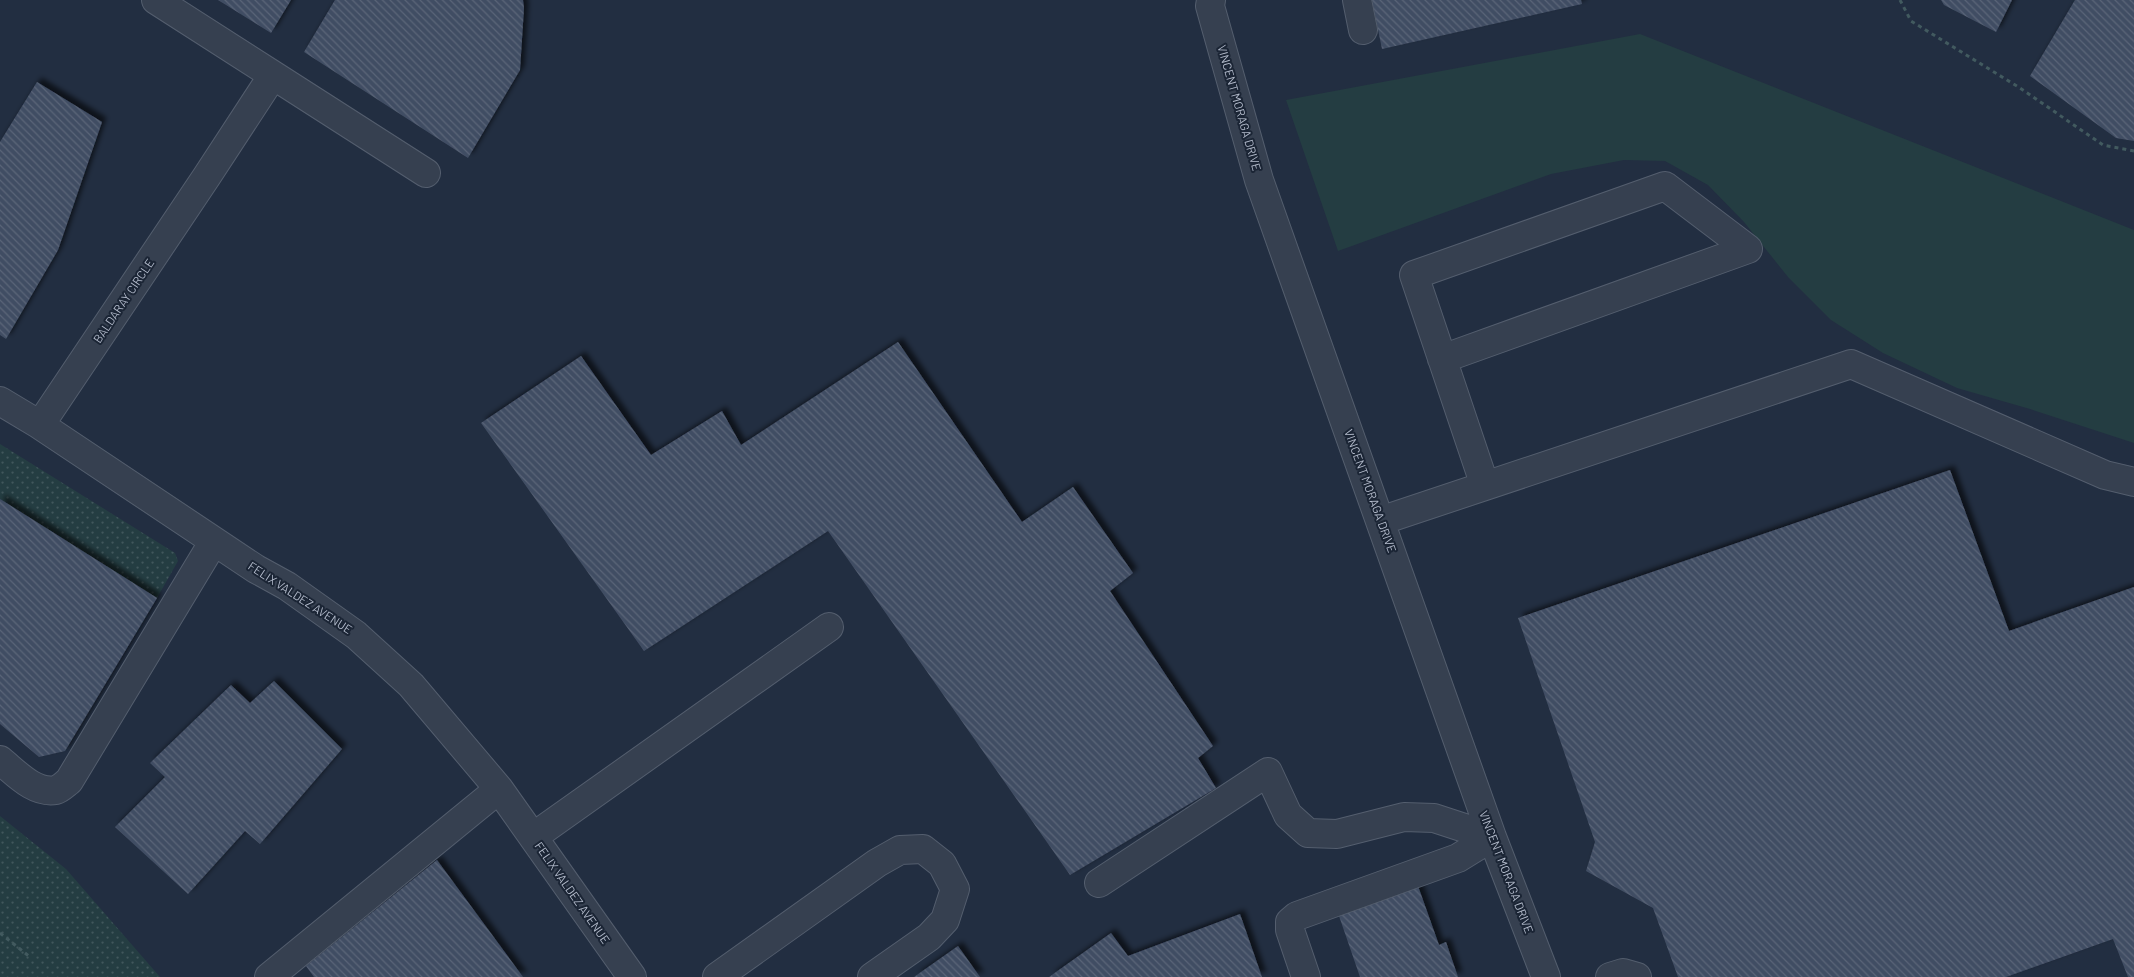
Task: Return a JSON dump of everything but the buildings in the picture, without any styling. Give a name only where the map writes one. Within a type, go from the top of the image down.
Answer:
[{"type":"street","points":[[156,0],[426,173]]},
{"type":"street","points":[[1357,0],[1363,30]]},
{"type":"street","name":"VINCENT MORAGA DRIVE","points":[[1210,2],[1260,180],[1492,837],[1546,977]]},
{"type":"street","name":"BALDARAY CIRCLE","points":[[40,425],[208,176],[273,75]]},
{"type":"street","points":[[1442,359],[1748,249],[1665,186],[1414,275],[1442,359],[1485,486]]},
{"type":"street","points":[[1380,521],[1851,364],[2105,475],[2134,482]]},
{"type":"street","name":"FELIX VALDEZ AVENUE","points":[[0,401],[40,425],[256,569],[287,586],[356,635],[411,685],[499,789],[623,974]]},
{"type":"street","points":[[0,760],[32,786],[44,790],[57,790],[69,781],[214,541]]},
{"type":"street","points":[[532,837],[829,627]]},
{"type":"street","points":[[1099,883],[1268,772],[1288,815],[1308,833],[1337,834],[1404,817],[1434,818],[1492,837]]},
{"type":"street","points":[[269,977],[499,789]]},
{"type":"street","points":[[1306,977],[1290,930],[1290,922],[1298,916],[1458,858],[1492,837]]},
{"type":"street","points":[[717,977],[877,863],[900,850],[923,849],[942,864],[954,889],[945,920],[929,937],[872,977]]},
{"type":"street","points":[[1610,977],[1623,973],[1636,975],[1637,977]]},
{"type":"path","points":[[1900,0],[1911,21],[2020,88],[2103,146],[2134,151]]},
{"type":"path","points":[[0,933],[30,957]]},
{"type":"green space","points":[[1640,34],[2134,230],[2134,443],[2030,409],[1957,388],[1883,353],[1831,320],[1788,277],[1744,222],[1708,185],[1665,161],[1624,160],[1551,174],[1338,251],[1286,100]]},
{"type":"green space","points":[[0,444],[175,553],[178,561],[157,598],[0,499]]},
{"type":"green space","points":[[0,816],[66,869],[160,977],[0,977]]}]
